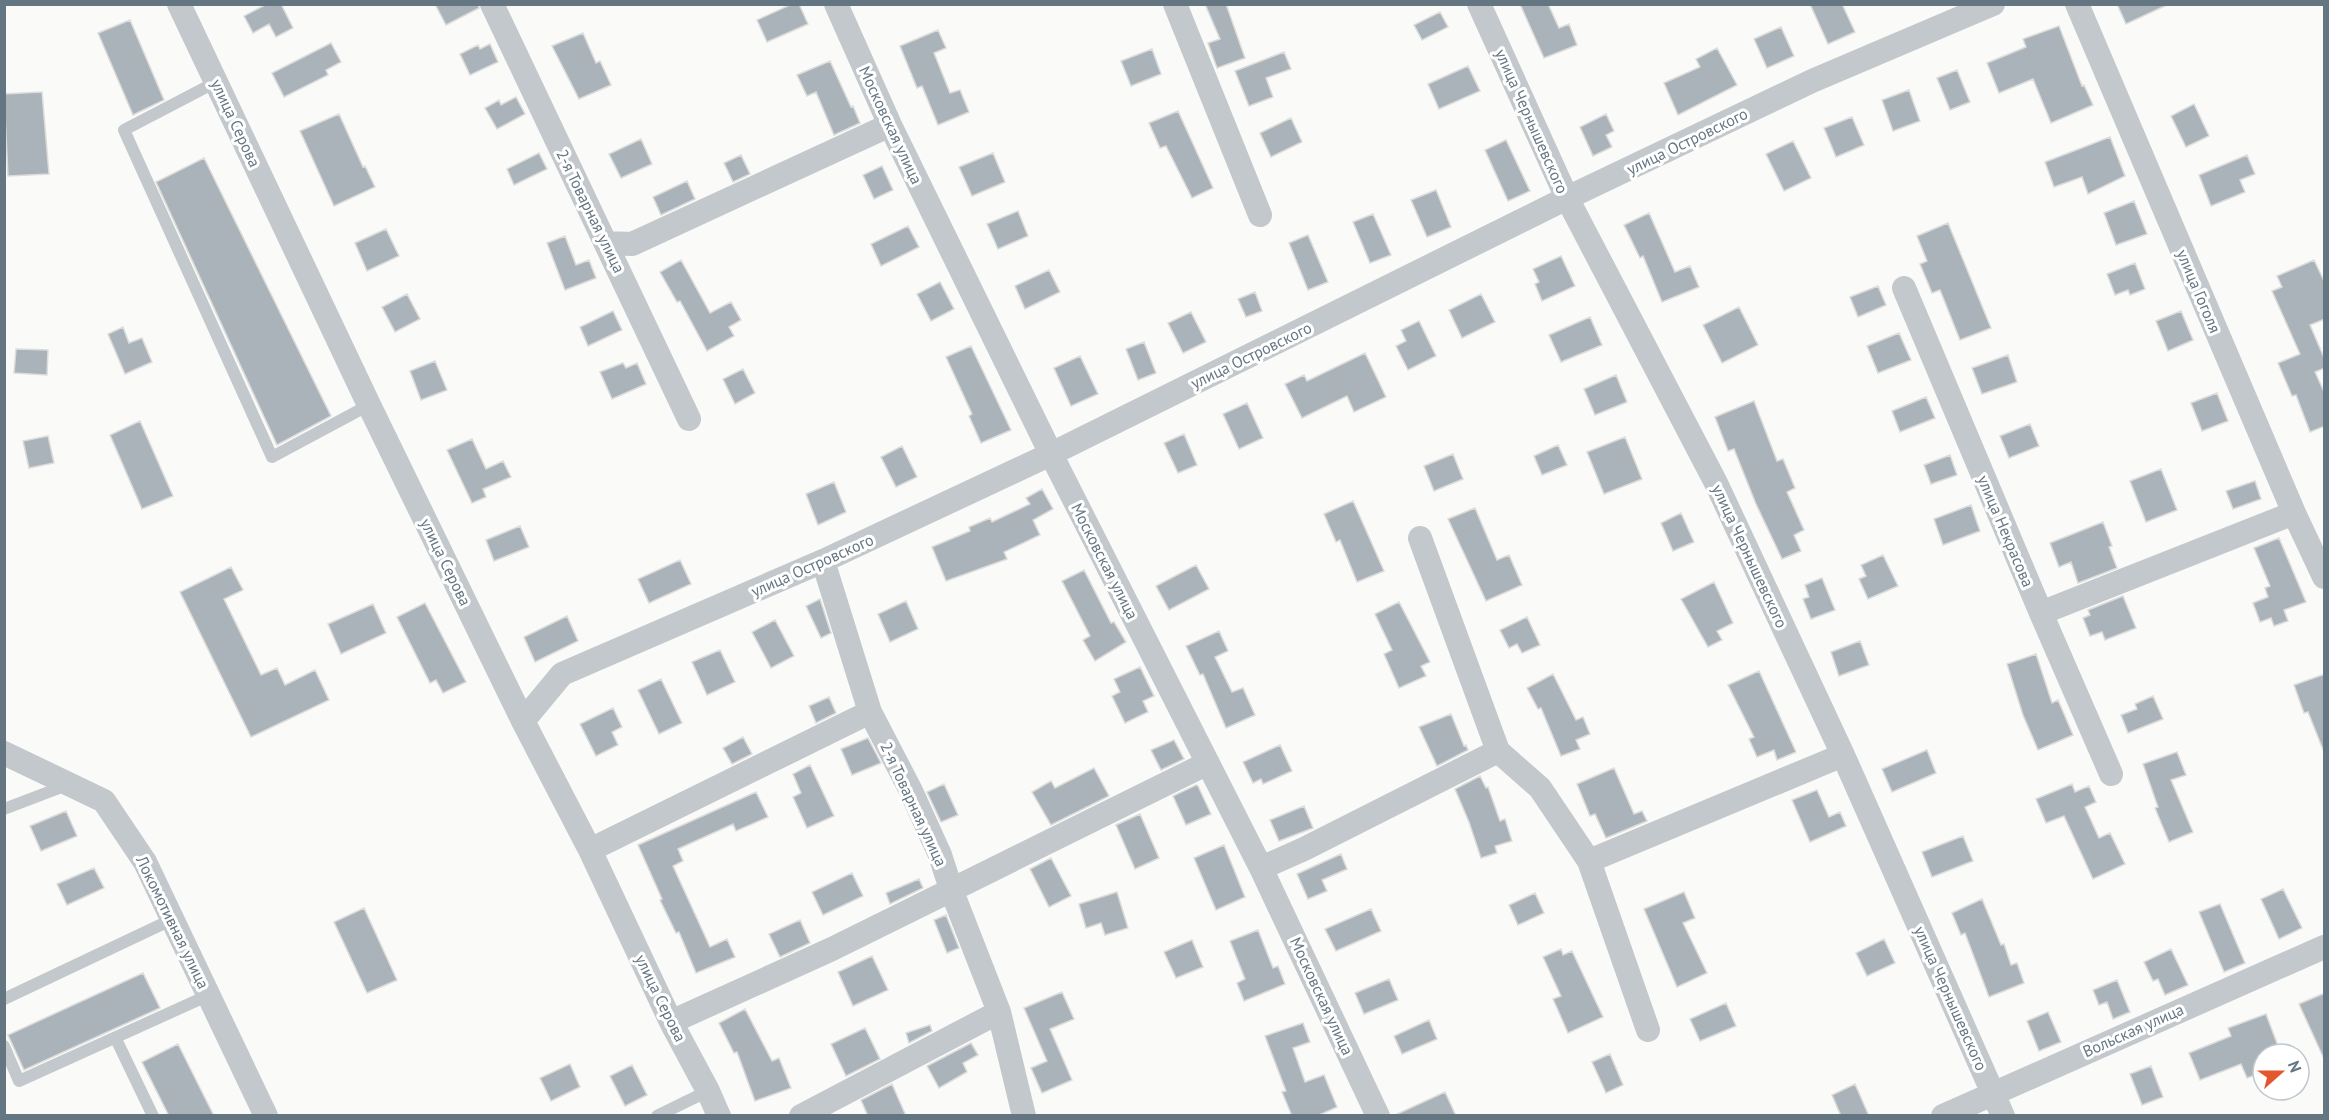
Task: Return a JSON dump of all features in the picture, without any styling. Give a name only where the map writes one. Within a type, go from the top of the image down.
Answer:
[{"type":"street","name":"улица Серова","points":[[179,4],[369,405],[523,722],[590,850],[671,1022],[719,1116]]},
{"type":"street","name":"2-я Товарная улица","points":[[492,4],[689,418]]},
{"type":"street","name":"Московская улица","points":[[836,4],[890,125],[1051,454],[1261,868],[1378,1116]]},
{"type":"street","points":[[1175,4],[1260,215]]},
{"type":"street","name":"улица Чернышевского","points":[[1479,4],[1567,198],[1716,483],[1844,755],[2003,1116]]},
{"type":"street","name":"улица Островского","points":[[523,722],[562,674],[824,561],[1051,454],[1567,198],[1812,81],[1993,4]]},
{"type":"street","name":"улица Гоголя","points":[[2077,4],[2295,513],[2325,577]]},
{"type":"street","points":[[606,243],[632,244],[890,125]]},
{"type":"street","name":"улица Некрасова","points":[[1904,288],[2040,613],[2111,774]]},
{"type":"street","points":[[2040,613],[2295,513]]},
{"type":"street","points":[[1420,538],[1498,751],[1540,788],[1589,861],[1647,1030]]},
{"type":"street","name":"2-я Товарная улица","points":[[824,561],[870,712],[935,844],[999,1012],[1024,1116]]},
{"type":"street","points":[[590,850],[870,712]]},
{"type":"street","points":[[1261,868],[1304,849],[1498,751]]},
{"type":"street","name":"Локомотивная улица","points":[[4,753],[104,801],[145,862],[263,1114]]},
{"type":"street","points":[[1589,861],[1844,755]]},
{"type":"street","points":[[671,1022],[832,950],[1208,763]]},
{"type":"street","name":"Вольская улица","points":[[1943,1116],[2325,946]]},
{"type":"street","points":[[801,1116],[999,1012]]},
{"type":"lane","points":[[216,82],[124,130],[272,457],[369,405]]},
{"type":"lane","points":[[4,809],[69,785]]},
{"type":"lane","points":[[4,999],[173,919]]},
{"type":"lane","points":[[4,1046],[20,1081],[209,996]]},
{"type":"lane","points":[[116,1039],[153,1116]]},
{"type":"lane","points":[[657,1116],[708,1091]]},
{"type":"building","points":[[267,4],[281,4],[293,28],[276,37],[269,24],[253,33],[244,16]]},
{"type":"building","points":[[435,4],[478,4],[479,8],[446,25]]},
{"type":"building","points":[[792,4],[799,4],[808,24],[767,42],[757,20]]},
{"type":"building","points":[[1205,4],[1226,4],[1245,58],[1217,68],[1208,43],[1220,39]]},
{"type":"building","points":[[1520,4],[1548,4],[1559,28],[1569,24],[1577,45],[1544,58]]},
{"type":"building","points":[[1810,4],[1842,4],[1855,32],[1828,44]]},
{"type":"building","points":[[2117,4],[2169,4],[2126,24]]},
{"type":"building","points":[[1440,12],[1448,27],[1422,40],[1414,25]]},
{"type":"building","points":[[130,20],[164,100],[133,115],[98,33]]},
{"type":"building","points":[[2059,26],[2082,86],[2084,85],[2093,105],[2051,123],[2033,79],[1999,93],[1987,63],[2026,47],[2023,39]]},
{"type":"building","points":[[1781,27],[1794,56],[1767,68],[1754,39]]},
{"type":"building","points":[[938,30],[946,48],[934,53],[950,93],[960,90],[969,112],[938,125],[922,86],[917,88],[900,46]]},
{"type":"building","points":[[583,33],[596,63],[600,61],[611,85],[579,99],[552,46]]},
{"type":"building","points":[[331,43],[341,62],[326,70],[328,75],[284,97],[272,73]]},
{"type":"building","points":[[490,44],[498,62],[470,75],[460,54],[478,45],[480,49]]},
{"type":"building","points":[[1717,48],[1737,85],[1678,115],[1664,83],[1700,67],[1696,59]]},
{"type":"building","points":[[1152,49],[1161,74],[1131,86],[1121,61]]},
{"type":"building","points":[[1284,52],[1291,69],[1266,78],[1273,97],[1249,106],[1235,71]]},
{"type":"building","points":[[830,61],[860,123],[834,135],[816,92],[807,96],[797,75]]},
{"type":"building","points":[[1468,66],[1480,91],[1439,109],[1428,84]]},
{"type":"building","points":[[1957,70],[1970,102],[1950,110],[1937,78]]},
{"type":"building","points":[[1909,90],[1920,121],[1893,131],[1882,100]]},
{"type":"building","points":[[42,92],[49,174],[8,176],[4,94]]},
{"type":"building","points":[[516,97],[525,114],[497,129],[485,108],[499,100],[501,105]]},
{"type":"building","points":[[2194,104],[2209,136],[2186,147],[2171,116]]},
{"type":"building","points":[[1178,111],[1213,188],[1192,198],[1166,146],[1160,148],[1149,123]]},
{"type":"building","points":[[339,114],[363,167],[365,166],[375,187],[334,206],[300,131]]},
{"type":"building","points":[[1606,114],[1614,131],[1606,135],[1612,147],[1593,156],[1580,127]]},
{"type":"building","points":[[1852,117],[1864,145],[1836,157],[1824,128]]},
{"type":"building","points":[[1291,118],[1302,142],[1271,157],[1260,133]]},
{"type":"building","points":[[2110,137],[2125,176],[2088,194],[2082,177],[2054,187],[2045,162]]},
{"type":"building","points":[[641,139],[652,164],[621,178],[609,154]]},
{"type":"building","points":[[1506,140],[1530,191],[1508,201],[1485,150]]},
{"type":"building","points":[[1793,141],[1811,178],[1784,191],[1766,154]]},
{"type":"building","points":[[539,153],[547,169],[514,185],[507,169]]},
{"type":"building","points":[[993,153],[1005,182],[972,196],[959,167]]},
{"type":"building","points":[[741,155],[750,174],[733,182],[724,163]]},
{"type":"building","points":[[2247,155],[2255,174],[2240,180],[2245,192],[2211,206],[2199,175]]},
{"type":"building","points":[[204,158],[331,416],[277,445],[156,182]]},
{"type":"building","points":[[882,166],[893,190],[874,199],[863,175]]},
{"type":"building","points":[[687,181],[695,199],[661,215],[653,197]]},
{"type":"building","points":[[1436,190],[1451,227],[1427,237],[1411,200]]},
{"type":"building","points":[[2134,201],[2147,234],[2116,245],[2104,213]]},
{"type":"building","points":[[1018,211],[1028,236],[998,249],[987,224]]},
{"type":"building","points":[[1649,213],[1675,272],[1690,266],[1699,287],[1662,302],[1643,256],[1640,258],[1624,225]]},
{"type":"building","points":[[1373,214],[1391,255],[1370,263],[1353,222]]},
{"type":"building","points":[[1948,223],[1991,328],[1960,340],[1940,290],[1932,293],[1920,264],[1927,261],[1917,236]]},
{"type":"building","points":[[908,226],[919,247],[881,266],[871,244]]},
{"type":"building","points":[[386,229],[399,256],[367,271],[355,243]]},
{"type":"building","points":[[1308,235],[1328,282],[1308,290],[1289,243]]},
{"type":"building","points":[[565,236],[576,265],[589,260],[596,278],[565,290],[547,243]]},
{"type":"building","points":[[1561,256],[1575,286],[1542,301],[1535,284],[1539,282],[1533,269]]},
{"type":"building","points":[[681,260],[710,313],[731,302],[741,320],[729,327],[734,336],[707,351],[680,301],[677,302],[660,272]]},
{"type":"building","points":[[2314,260],[2325,283],[2325,319],[2310,325],[2325,360],[2325,368],[2315,372],[2325,394],[2325,426],[2310,432],[2296,395],[2292,396],[2278,363],[2300,354],[2272,291],[2282,287],[2277,276]]},
{"type":"building","points":[[2135,263],[2145,289],[2130,295],[2128,290],[2115,295],[2107,274]]},
{"type":"building","points":[[1049,270],[1060,292],[1025,309],[1015,286]]},
{"type":"building","points":[[940,282],[954,309],[931,321],[917,294]]},
{"type":"building","points":[[1878,286],[1886,305],[1858,317],[1850,297]]},
{"type":"building","points":[[1255,292],[1262,311],[1246,317],[1238,299]]},
{"type":"building","points":[[407,294],[420,319],[395,332],[382,307]]},
{"type":"building","points":[[1481,294],[1495,322],[1462,338],[1449,310]]},
{"type":"building","points":[[1739,307],[1758,345],[1722,363],[1703,325]]},
{"type":"building","points":[[613,311],[622,330],[588,346],[580,327]]},
{"type":"building","points":[[2181,311],[2193,340],[2168,351],[2156,321]]},
{"type":"building","points":[[1191,312],[1206,342],[1183,353],[1168,323]]},
{"type":"building","points":[[1590,317],[1602,345],[1561,362],[1549,335]]},
{"type":"building","points":[[1419,321],[1436,356],[1408,370],[1396,346],[1406,341],[1401,330]]},
{"type":"building","points":[[123,327],[129,343],[142,338],[152,362],[125,374],[108,334]]},
{"type":"building","points":[[1899,333],[1911,360],[1878,373],[1867,346]]},
{"type":"building","points":[[1144,342],[1156,373],[1138,380],[1126,349]]},
{"type":"building","points":[[971,346],[1011,430],[981,443],[969,416],[972,414],[946,357]]},
{"type":"building","points":[[16,349],[48,350],[47,375],[14,373]]},
{"type":"building","points":[[1365,353],[1386,397],[1354,412],[1347,396],[1302,418],[1285,384],[1304,375],[1307,381]]},
{"type":"building","points":[[2008,355],[2017,382],[1982,394],[1972,368]]},
{"type":"building","points":[[1080,356],[1098,394],[1071,406],[1054,368]]},
{"type":"building","points":[[435,361],[447,390],[421,400],[410,371]]},
{"type":"building","points":[[623,363],[626,368],[637,363],[646,384],[612,399],[600,372]]},
{"type":"building","points":[[743,369],[755,393],[735,404],[723,379]]},
{"type":"building","points":[[1616,375],[1627,402],[1595,415],[1584,389]]},
{"type":"building","points":[[2217,393],[2228,421],[2202,431],[2191,403]]},
{"type":"building","points":[[1926,397],[1935,418],[1900,432],[1892,411]]},
{"type":"building","points":[[1754,401],[1777,461],[1783,459],[1795,488],[1787,492],[1804,530],[1794,535],[1801,551],[1782,559],[1756,504],[1734,449],[1728,451],[1715,417]]},
{"type":"building","points":[[1247,403],[1263,438],[1239,449],[1223,414]]},
{"type":"building","points":[[140,421],[173,496],[142,509],[110,435]]},
{"type":"building","points":[[2030,424],[2039,446],[2009,458],[2000,436]]},
{"type":"building","points":[[1184,434],[1197,465],[1178,473],[1164,443]]},
{"type":"building","points":[[48,436],[54,463],[29,468],[23,441]]},
{"type":"building","points":[[1625,437],[1642,479],[1604,494],[1587,452]]},
{"type":"building","points":[[472,439],[486,469],[503,461],[511,477],[483,489],[486,497],[472,503],[447,450]]},
{"type":"building","points":[[1558,445],[1567,465],[1542,475],[1534,456]]},
{"type":"building","points":[[902,446],[917,477],[896,487],[881,457]]},
{"type":"building","points":[[1453,454],[1463,479],[1434,491],[1424,466]]},
{"type":"building","points":[[1950,455],[1957,475],[1931,484],[1924,465]]},
{"type":"building","points":[[2161,469],[2177,510],[2146,522],[2130,481]]},
{"type":"building","points":[[2255,481],[2261,499],[2233,509],[2226,491]]},
{"type":"building","points":[[834,482],[846,512],[818,525],[806,494]]},
{"type":"building","points":[[1042,489],[1053,509],[1033,520],[1040,535],[1004,552],[1007,559],[946,581],[932,547],[970,531],[969,527],[990,518],[992,522],[1030,504],[1026,498]]},
{"type":"building","points":[[1353,501],[1384,571],[1357,582],[1340,540],[1336,542],[1324,514]]},
{"type":"building","points":[[1971,505],[1980,531],[1943,545],[1934,519]]},
{"type":"building","points":[[1475,508],[1497,560],[1509,555],[1522,585],[1486,601],[1448,519]]},
{"type":"building","points":[[1681,513],[1694,542],[1673,551],[1661,523]]},
{"type":"building","points":[[2103,522],[2117,568],[2078,583],[2071,562],[2059,567],[2050,543]]},
{"type":"building","points":[[520,526],[529,547],[494,561],[486,540]]},
{"type":"building","points":[[2279,538],[2306,602],[2284,610],[2288,621],[2274,626],[2271,618],[2260,622],[2253,603],[2268,597],[2265,588],[2270,586],[2254,548]]},
{"type":"building","points":[[1883,555],[1898,586],[1868,599],[1859,579],[1866,576],[1861,565]]},
{"type":"building","points":[[680,560],[691,584],[649,603],[638,579]]},
{"type":"building","points":[[1196,565],[1209,589],[1169,610],[1156,586]]},
{"type":"building","points":[[231,567],[243,590],[224,599],[261,675],[277,668],[285,685],[315,670],[329,700],[251,737],[180,592]]},
{"type":"building","points":[[1084,570],[1111,623],[1114,622],[1126,642],[1095,661],[1083,640],[1090,636],[1062,581]]},
{"type":"building","points":[[1822,578],[1835,610],[1811,619],[1803,599],[1809,597],[1805,585]]},
{"type":"building","points":[[1714,582],[1733,623],[1717,631],[1722,640],[1708,647],[1681,599]]},
{"type":"building","points":[[2123,596],[2136,628],[2105,640],[2102,632],[2090,636],[2083,618],[2090,615],[2088,610]]},
{"type":"building","points":[[820,599],[831,633],[821,638],[806,606]]},
{"type":"building","points":[[906,601],[918,629],[890,642],[878,614]]},
{"type":"building","points":[[1399,602],[1430,662],[1421,666],[1426,676],[1399,688],[1384,654],[1392,650],[1375,614]]},
{"type":"building","points":[[425,603],[466,682],[443,693],[436,680],[430,683],[397,617]]},
{"type":"building","points":[[373,604],[386,633],[341,654],[328,624]]},
{"type":"building","points":[[567,616],[578,641],[535,662],[524,637]]},
{"type":"building","points":[[1527,617],[1540,645],[1522,653],[1517,644],[1509,648],[1500,630]]},
{"type":"building","points":[[775,620],[794,656],[771,668],[752,632]]},
{"type":"building","points":[[1219,631],[1228,651],[1215,657],[1232,692],[1243,688],[1255,715],[1226,728],[1203,674],[1200,675],[1186,646]]},
{"type":"building","points":[[1860,641],[1869,665],[1839,676],[1831,652]]},
{"type":"building","points":[[720,650],[735,682],[707,695],[692,662]]},
{"type":"building","points":[[2036,654],[2052,703],[2058,700],[2073,735],[2038,750],[2023,715],[2007,664]]},
{"type":"building","points":[[1140,667],[1154,696],[1143,701],[1148,712],[1125,723],[1112,696],[1120,692],[1114,679]]},
{"type":"building","points":[[1759,671],[1796,752],[1777,760],[1774,750],[1757,757],[1749,739],[1754,737],[1728,685]]},
{"type":"building","points":[[1553,674],[1576,720],[1583,717],[1590,734],[1576,740],[1580,749],[1561,756],[1541,708],[1538,709],[1527,688]]},
{"type":"building","points":[[2325,674],[2324,752],[2308,712],[2304,713],[2294,685]]},
{"type":"building","points":[[661,679],[682,723],[659,734],[638,690]]},
{"type":"building","points":[[2153,696],[2163,719],[2128,733],[2121,715],[2137,709],[2135,704]]},
{"type":"building","points":[[829,697],[836,713],[816,723],[809,706]]},
{"type":"building","points":[[613,708],[622,727],[612,732],[618,745],[596,756],[580,724]]},
{"type":"building","points":[[1451,714],[1464,746],[1466,745],[1468,750],[1437,766],[1419,727]]},
{"type":"building","points":[[743,737],[752,754],[732,764],[723,748]]},
{"type":"building","points":[[868,738],[881,763],[852,775],[841,749]]},
{"type":"building","points":[[1174,740],[1184,759],[1161,770],[1151,750]]},
{"type":"building","points":[[1280,745],[1292,771],[1263,784],[1261,779],[1253,783],[1243,762]]},
{"type":"building","points":[[1927,750],[1936,773],[1892,792],[1882,769]]},
{"type":"building","points":[[2177,752],[2186,775],[2171,780],[2193,832],[2169,842],[2155,808],[2158,807],[2143,764]]},
{"type":"building","points":[[810,765],[834,816],[807,828],[793,797],[801,793],[793,774]]},
{"type":"building","points":[[1094,768],[1109,796],[1051,825],[1032,792],[1051,781],[1055,788]]},
{"type":"building","points":[[1614,768],[1634,814],[1642,811],[1647,821],[1606,838],[1595,814],[1590,816],[1577,784]]},
{"type":"building","points":[[1480,776],[1486,788],[1488,787],[1500,821],[1505,819],[1512,841],[1495,846],[1497,853],[1481,858],[1455,789]]},
{"type":"building","points":[[944,784],[958,815],[941,822],[927,792]]},
{"type":"building","points":[[2072,784],[2075,792],[2089,786],[2096,802],[2085,807],[2099,838],[2110,833],[2125,864],[2093,879],[2064,816],[2046,823],[2036,799]]},
{"type":"building","points":[[1196,785],[1211,814],[1186,825],[1173,796]]},
{"type":"building","points":[[1817,790],[1829,817],[1840,812],[1846,826],[1810,842],[1792,800]]},
{"type":"building","points":[[756,792],[768,817],[736,831],[733,824],[678,849],[683,861],[673,866],[710,947],[727,939],[735,957],[696,973],[679,932],[676,933],[660,900],[662,899],[638,845]]},
{"type":"building","points":[[1304,806],[1313,828],[1279,841],[1270,820]]},
{"type":"building","points":[[66,811],[77,836],[41,851],[30,826]]},
{"type":"building","points":[[1140,814],[1159,858],[1135,869],[1116,825]]},
{"type":"building","points":[[1963,836],[1973,861],[1932,877],[1922,852]]},
{"type":"building","points":[[1224,845],[1245,897],[1216,910],[1194,858]]},
{"type":"building","points":[[1341,854],[1347,869],[1322,880],[1327,891],[1308,899],[1297,874]]},
{"type":"building","points":[[1051,858],[1071,896],[1049,907],[1030,869]]},
{"type":"building","points":[[94,868],[104,888],[67,905],[57,884]]},
{"type":"building","points":[[852,873],[863,896],[823,915],[812,892]]},
{"type":"building","points":[[919,879],[923,888],[890,904],[886,893]]},
{"type":"building","points":[[2283,889],[2302,928],[2279,939],[2261,899]]},
{"type":"building","points":[[1117,892],[1128,928],[1105,935],[1101,923],[1086,928],[1079,904]]},
{"type":"building","points":[[1684,892],[1695,918],[1683,923],[1707,973],[1677,987],[1644,909]]},
{"type":"building","points":[[1535,893],[1544,913],[1518,925],[1509,905]]},
{"type":"building","points":[[1982,899],[2001,945],[2004,944],[2011,965],[2017,963],[2024,983],[1989,997],[1965,933],[1961,935],[1952,913]]},
{"type":"building","points":[[2220,904],[2245,963],[2224,972],[2199,912]]},
{"type":"building","points":[[364,908],[397,980],[367,993],[334,922]]},
{"type":"building","points":[[1371,909],[1381,931],[1336,951],[1325,929]]},
{"type":"building","points":[[946,915],[959,948],[947,953],[934,920]]},
{"type":"building","points":[[800,920],[810,943],[780,957],[769,934]]},
{"type":"building","points":[[1258,930],[1273,968],[1278,966],[1285,984],[1244,1001],[1237,983],[1245,979],[1230,941]]},
{"type":"building","points":[[1884,939],[1895,963],[1867,976],[1856,953]]},
{"type":"building","points":[[1192,940],[1203,967],[1176,978],[1164,952]]},
{"type":"building","points":[[1561,949],[1563,955],[1572,951],[1603,1017],[1568,1033],[1553,999],[1561,996],[1543,957]]},
{"type":"building","points":[[2171,949],[2188,985],[2165,995],[2158,979],[2153,981],[2144,962]]},
{"type":"building","points":[[872,956],[888,990],[853,1006],[838,972]]},
{"type":"building","points":[[143,973],[160,1008],[24,1070],[8,1035]]},
{"type":"building","points":[[1389,979],[1398,1000],[1364,1014],[1355,993]]},
{"type":"building","points":[[2117,980],[2130,1012],[2113,1019],[2107,1002],[2099,1005],[2093,990]]},
{"type":"building","points":[[1062,992],[1074,1019],[1050,1029],[1072,1080],[1042,1093],[1031,1068],[1047,1061],[1024,1008]]},
{"type":"building","points":[[2325,993],[2325,1061],[2299,1004]]},
{"type":"building","points":[[1726,1003],[1736,1026],[1700,1041],[1690,1019]]},
{"type":"building","points":[[745,1009],[772,1061],[779,1058],[791,1088],[755,1101],[737,1052],[734,1053],[719,1023]]},
{"type":"building","points":[[2048,1012],[2061,1042],[2039,1051],[2027,1021]]},
{"type":"building","points":[[2266,1014],[2276,1042],[2251,1042],[2251,1076],[2247,1078],[2241,1064],[2200,1080],[2189,1053],[2231,1036],[2228,1028]]},
{"type":"building","points":[[1429,1020],[1437,1039],[1402,1054],[1394,1036]]},
{"type":"building","points":[[1303,1023],[1310,1042],[1293,1048],[1305,1082],[1324,1075],[1337,1107],[1317,1116],[1292,1116],[1282,1092],[1286,1091],[1265,1036]]},
{"type":"building","points":[[930,1025],[932,1031],[909,1043],[906,1033]]},
{"type":"building","points":[[865,1028],[880,1059],[846,1076],[831,1044]]},
{"type":"building","points":[[971,1043],[978,1055],[963,1063],[967,1072],[939,1088],[927,1066]]},
{"type":"building","points":[[178,1044],[214,1116],[169,1116],[142,1062]]},
{"type":"building","points":[[1610,1054],[1623,1085],[1606,1093],[1592,1062]]},
{"type":"building","points":[[570,1064],[580,1087],[551,1101],[540,1078]]},
{"type":"building","points":[[632,1065],[647,1095],[625,1106],[610,1076]]},
{"type":"building","points":[[2151,1066],[2163,1097],[2142,1105],[2130,1074]]},
{"type":"building","points":[[892,1084],[906,1116],[868,1116],[861,1100]]},
{"type":"building","points":[[1855,1084],[1869,1116],[1841,1116],[1832,1095]]},
{"type":"building","points":[[1445,1092],[1456,1116],[1393,1116]]}]
